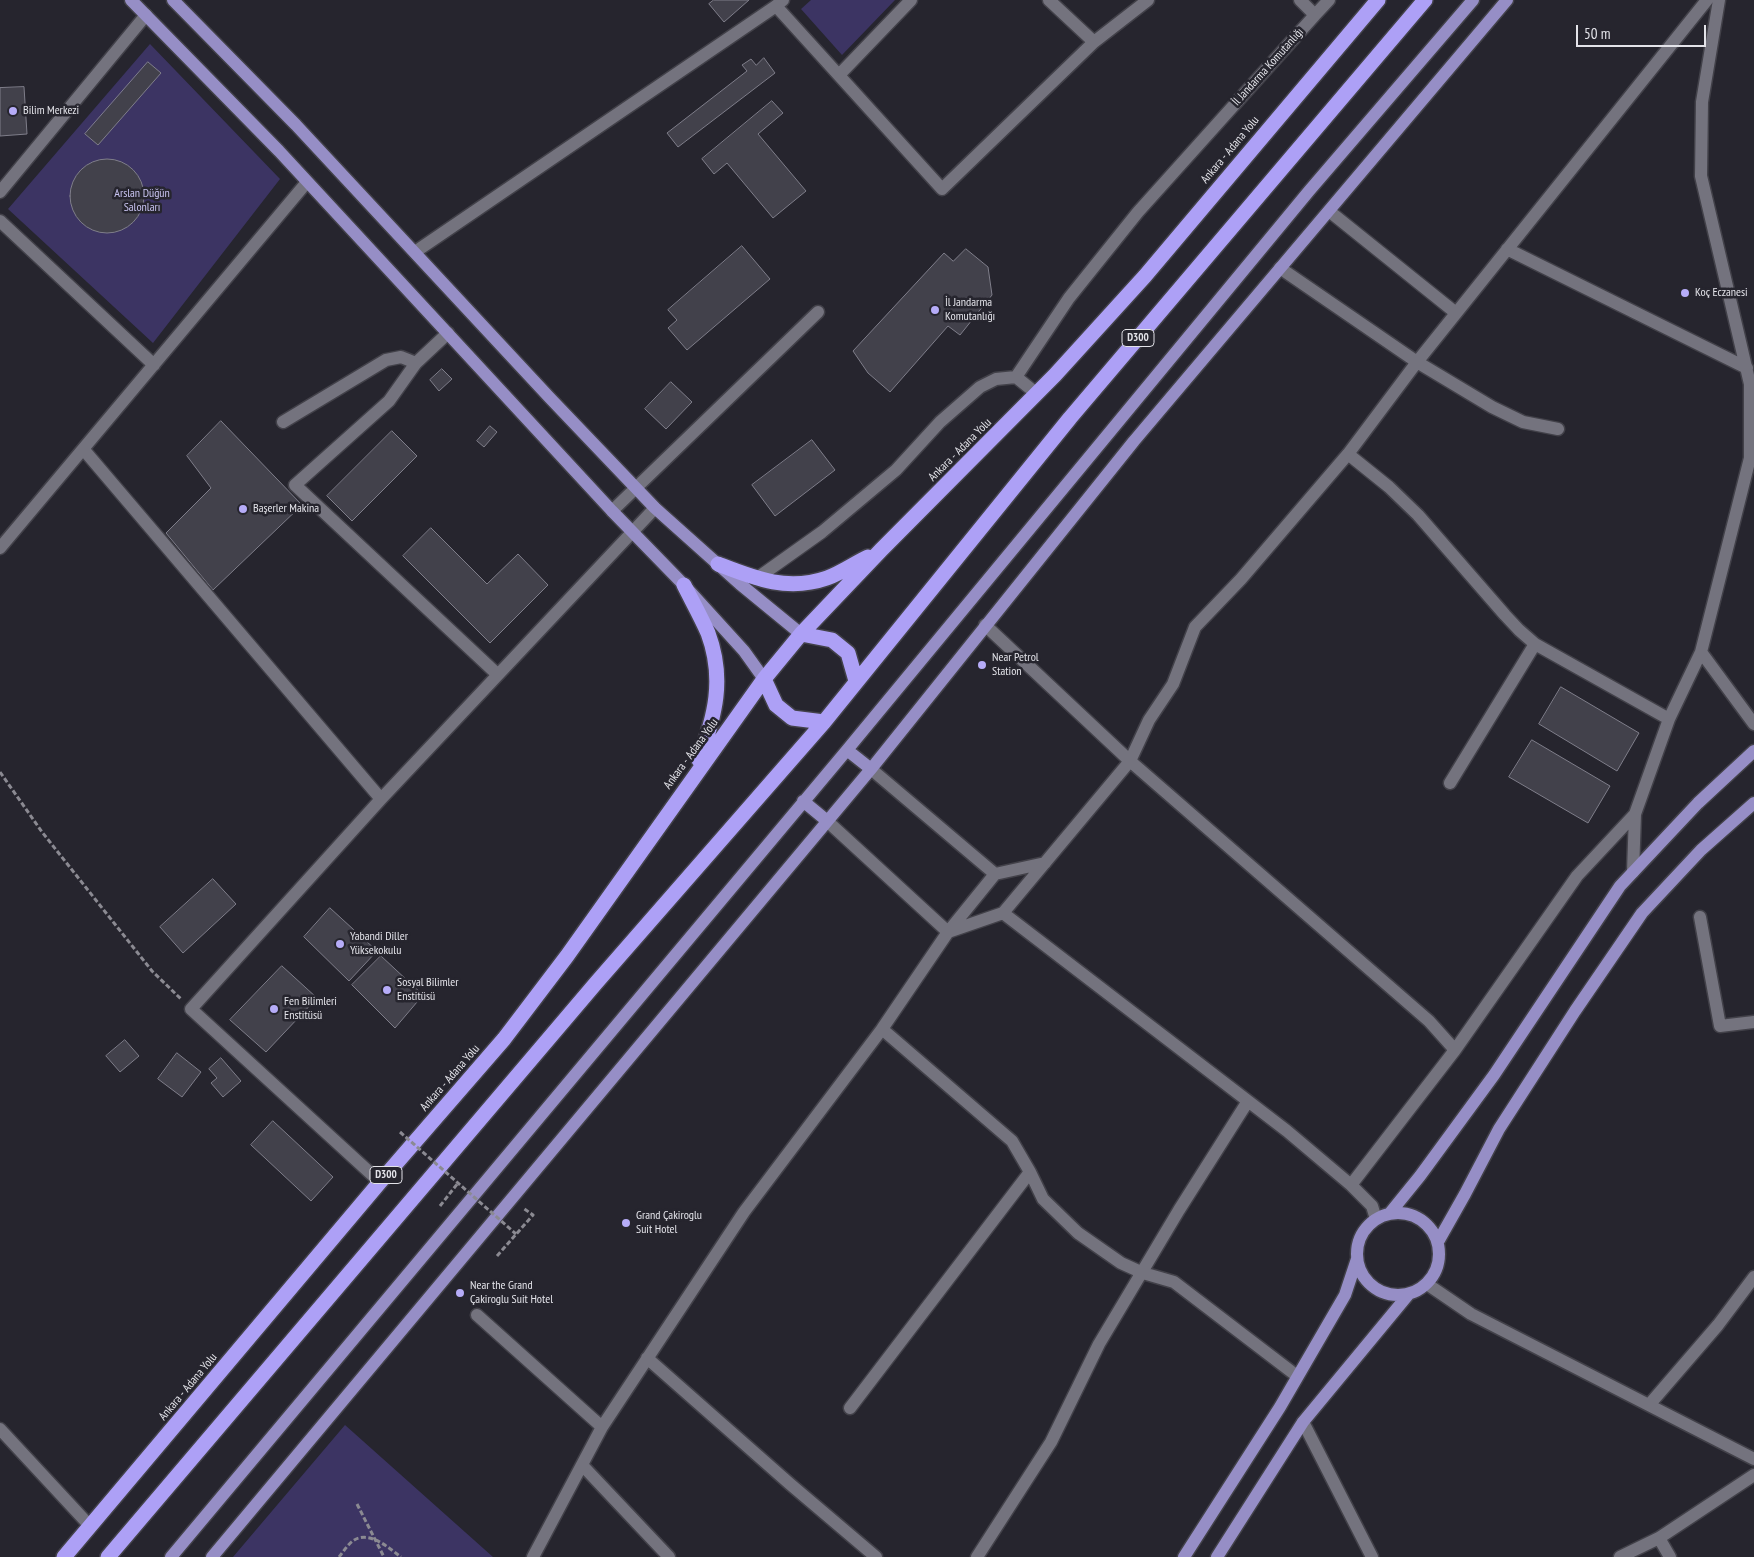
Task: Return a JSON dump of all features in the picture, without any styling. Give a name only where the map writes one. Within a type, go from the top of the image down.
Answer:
[{"type":"highway","name":"Ankara - Adana Yolu","points":[[64,1557],[380,1182],[504,1039],[567,956],[764,679],[801,634],[881,550],[1037,394],[1145,276],[1378,0]]},
{"type":"highway","name":"D300","points":[[108,1557],[690,873],[824,722],[1070,418],[1425,0]]},
{"type":"highway","points":[[718,564],[756,579],[779,584],[805,582],[827,578],[881,550]]},
{"type":"highway","points":[[684,585],[707,633],[716,673],[714,714],[691,780]]},
{"type":"highway","points":[[801,634],[832,640],[848,653],[856,681]]},
{"type":"highway","points":[[764,679],[776,706],[792,718],[824,722]]},
{"type":"main road","points":[[131,0],[307,182],[612,511],[684,585],[744,652],[764,679]]},
{"type":"main road","points":[[173,0],[296,125],[655,508],[801,634]]},
{"type":"main road","points":[[170,1557],[847,750],[1309,191],[1473,0]]},
{"type":"main road","points":[[212,1557],[826,820],[871,769],[1134,441],[1507,0]]},
{"type":"main road","points":[[847,750],[871,769]]},
{"type":"main road","points":[[1390,1213],[1420,1176],[1494,1075],[1620,886],[1698,803],[1754,751]]},
{"type":"main road","points":[[804,801],[826,820]]},
{"type":"main road","points":[[1357,1259],[1359,1268],[1365,1278],[1378,1290],[1393,1295],[1408,1295],[1427,1284],[1440,1263],[1439,1240],[1499,1129],[1575,1011],[1642,913],[1701,850],[1754,803]]},
{"type":"main road","points":[[1184,1557],[1297,1376],[1345,1295],[1357,1259],[1358,1245],[1363,1231],[1376,1219],[1390,1213],[1402,1212],[1415,1215],[1427,1223],[1439,1240]]},
{"type":"main road","points":[[1217,1557],[1303,1422],[1408,1295]]},
{"type":"street","points":[[839,75],[911,0]]},
{"type":"street","points":[[1049,0],[1094,42]]},
{"type":"street","points":[[415,252],[779,3],[839,75],[942,189],[1094,42],[1148,0]]},
{"type":"street","points":[[1300,0],[1315,15]]},
{"type":"street","name":"İl Jandarma Komutanlığı","points":[[1016,377],[1068,298],[1138,212],[1329,0]]},
{"type":"street","points":[[948,932],[1003,913],[1130,762],[1148,720],[1173,684],[1195,627],[1240,579],[1348,454],[1417,362],[1706,0]]},
{"type":"street","points":[[1633,872],[1635,814],[1669,719],[1701,652],[1752,459],[1752,384],[1701,176],[1702,102],[1719,0]]},
{"type":"street","points":[[0,192],[146,15]]},
{"type":"street","points":[[0,548],[307,182]]},
{"type":"street","points":[[1329,212],[1456,313]]},
{"type":"street","points":[[0,221],[154,365]]},
{"type":"street","points":[[1507,249],[1747,368]]},
{"type":"street","points":[[1280,268],[1417,362],[1508,416],[1523,422],[1558,429]]},
{"type":"street","points":[[612,511],[818,312]]},
{"type":"street","points":[[448,333],[416,363],[389,401],[295,485],[497,674]]},
{"type":"street","points":[[282,422],[386,360],[401,357],[416,363]]},
{"type":"street","points":[[756,579],[822,532],[896,470],[940,422],[980,387],[996,379],[1016,377],[1037,394]]},
{"type":"street","points":[[84,450],[381,799]]},
{"type":"street","points":[[1348,454],[1389,487],[1418,514],[1510,620],[1535,644],[1669,719]]},
{"type":"street","points":[[380,1182],[191,1008],[497,674],[655,508]]},
{"type":"street","points":[[985,625],[1130,762],[1429,1021],[1455,1050]]},
{"type":"street","points":[[1450,783],[1535,644]]},
{"type":"street","points":[[1701,652],[1754,724]]},
{"type":"street","points":[[871,769],[996,874]]},
{"type":"street","points":[[1351,1185],[1455,1050],[1577,876],[1635,814]]},
{"type":"street","points":[[826,820],[948,932]]},
{"type":"street","points":[[533,1557],[602,1427],[647,1358],[744,1212],[882,1029],[948,932],[996,874],[1045,863]]},
{"type":"street","points":[[1003,913],[1287,1130],[1351,1185],[1372,1206],[1376,1219]]},
{"type":"street","points":[[1700,917],[1720,1026],[1754,1022]]},
{"type":"street","points":[[882,1029],[1012,1141],[1043,1199],[1078,1233],[1121,1264],[1174,1282],[1297,1376]]},
{"type":"street","points":[[977,1557],[1051,1442],[1099,1344],[1179,1210],[1248,1100]]},
{"type":"street","points":[[850,1408],[1030,1172]]},
{"type":"street","points":[[1648,1405],[1718,1325],[1754,1277]]},
{"type":"street","points":[[1427,1284],[1471,1314],[1754,1459]]},
{"type":"street","points":[[476,1315],[602,1427]]},
{"type":"street","points":[[647,1358],[876,1557]]},
{"type":"street","points":[[1303,1422],[1372,1557]]},
{"type":"street","points":[[0,1429],[90,1526]]},
{"type":"street","points":[[582,1465],[670,1557]]},
{"type":"street","points":[[1620,1557],[1659,1538],[1754,1475]]},
{"type":"street","points":[[1659,1538],[1670,1557]]},
{"type":"path","points":[[0,772],[42,832],[152,971],[191,1008]]},
{"type":"path","points":[[400,1132],[516,1234]]},
{"type":"path","points":[[440,1206],[458,1183]]},
{"type":"path","points":[[497,1256],[533,1215]]},
{"type":"path","points":[[357,1504],[384,1557]]},
{"type":"path","points":[[339,1557],[350,1544],[359,1538],[375,1539],[401,1557]]},
{"type":"green space","points":[[811,0],[895,0],[842,55],[801,9]]},
{"type":"green space","name":"Arslan Düğün Salonları","points":[[150,44],[280,179],[153,343],[8,209]]},
{"type":"green space","points":[[345,1425],[493,1557],[233,1557]]},
{"type":"building","points":[[714,0],[749,0],[724,22],[709,4]]},
{"type":"building","points":[[764,58],[775,73],[678,147],[667,133],[747,71],[742,65],[751,59],[756,65]]},
{"type":"building","points":[[148,62],[161,73],[98,145],[85,134]]},
{"type":"building","name":"Bilim Merkezi","points":[[24,87],[27,134],[0,136],[0,88]]},
{"type":"building","points":[[772,101],[783,113],[758,134],[806,191],[773,218],[727,163],[714,174],[702,159]]},
{"type":"building","points":[[107,159],[121,162],[133,170],[141,182],[144,196],[141,210],[133,222],[121,230],[107,233],[93,230],[81,222],[73,210],[70,196],[73,182],[81,170],[93,162]]},
{"type":"building","points":[[742,246],[770,279],[687,350],[668,328],[677,320],[668,310]]},
{"type":"building","name":"İl Jandarma Komutanlığı","points":[[966,249],[988,267],[992,295],[960,335],[948,326],[890,392],[868,373],[853,351],[944,253],[953,261]]},
{"type":"building","points":[[442,369],[452,379],[439,391],[430,380]]},
{"type":"building","points":[[671,382],[692,402],[666,429],[645,409]]},
{"type":"building","name":"Başerler Makina","points":[[221,421],[302,505],[213,590],[166,533],[211,488],[187,456]]},
{"type":"building","points":[[490,426],[497,432],[484,447],[477,441]]},
{"type":"building","points":[[392,431],[417,456],[352,521],[327,496]]},
{"type":"building","points":[[812,440],[835,470],[775,516],[752,485]]},
{"type":"building","points":[[431,528],[487,584],[518,554],[548,585],[490,643],[403,556]]},
{"type":"building","points":[[1561,687],[1639,733],[1617,771],[1539,724]]},
{"type":"building","points":[[1532,740],[1610,786],[1588,823],[1509,777]]},
{"type":"building","points":[[213,879],[236,904],[183,953],[160,927]]},
{"type":"building","name":"Yabandi Diller Yüksekokulu","points":[[330,908],[377,951],[349,981],[304,937]]},
{"type":"building","name":"Sosyal Bilimler Enstitüsü","points":[[381,956],[423,995],[395,1028],[352,985]]},
{"type":"building","name":"Fen Bilimleri Enstitüsü","points":[[282,966],[317,998],[266,1052],[230,1020]]},
{"type":"building","points":[[125,1040],[139,1056],[120,1072],[106,1056]]},
{"type":"building","points":[[177,1053],[201,1072],[182,1097],[158,1079]]},
{"type":"building","points":[[221,1058],[241,1081],[223,1097],[211,1083],[217,1078],[209,1069]]},
{"type":"building","points":[[273,1121],[333,1177],[311,1201],[251,1145]]},
{"type":"place","name":"Bilim Merkezi","points":[[13,111]]},
{"type":"place","name":"Koç Eczanesi","points":[[1685,293]]},
{"type":"place","name":"İl Jandarma Komutanlığı","points":[[935,310]]},
{"type":"place","name":"Başerler Makina","points":[[243,509]]},
{"type":"place","name":"Near Petrol Station","points":[[982,665]]},
{"type":"place","name":"Yabandi Diller Yüksekokulu","points":[[340,944]]},
{"type":"place","name":"Sosyal Bilimler Enstitüsü","points":[[387,990]]},
{"type":"place","name":"Fen Bilimleri Enstitüsü","points":[[274,1009]]},
{"type":"place","name":"Grand Çakiroglu Suit Hotel","points":[[626,1223]]},
{"type":"place","name":"Near the Grand Çakiroglu Suit Hotel","points":[[460,1293]]}]
